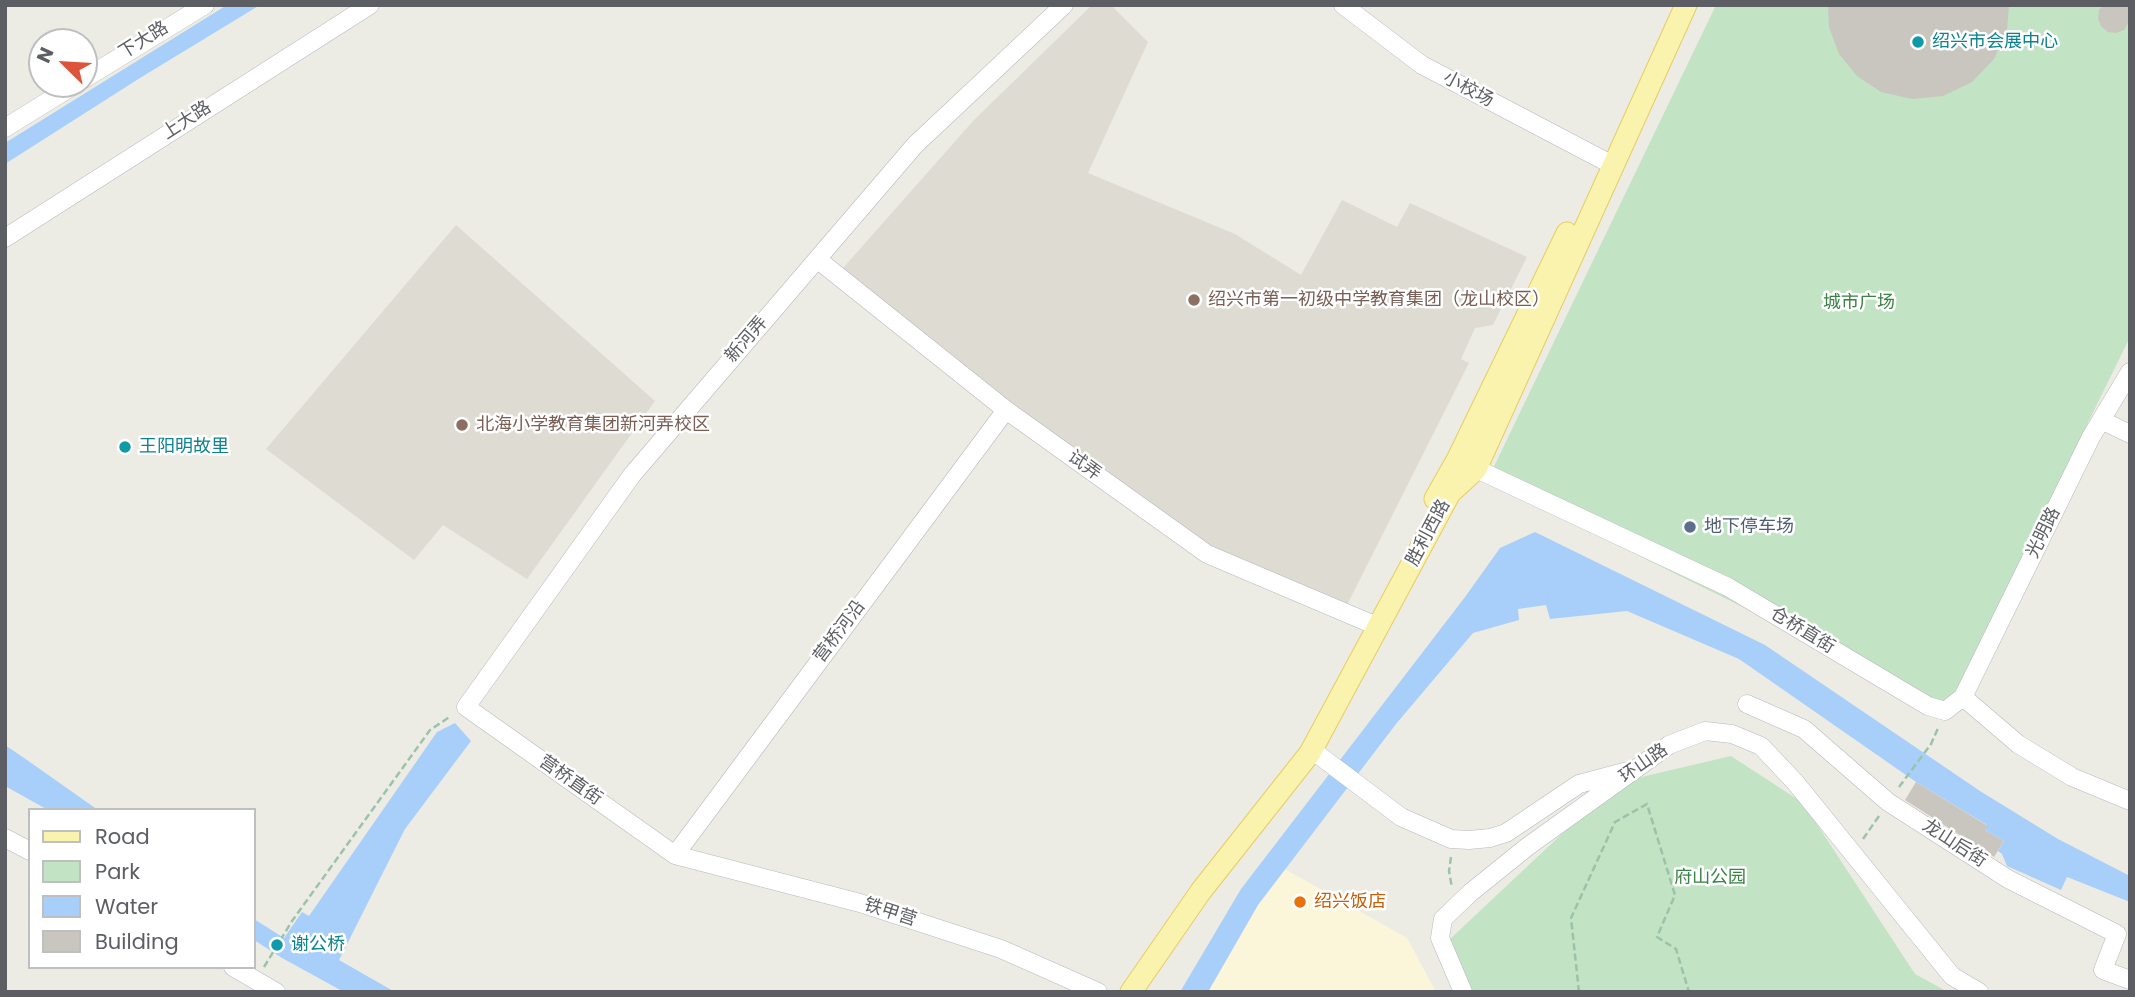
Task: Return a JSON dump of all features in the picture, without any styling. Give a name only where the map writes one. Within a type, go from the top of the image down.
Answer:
[{"type":"main road","name":"胜利西路","points":[[1466,465],[1671,5]]},
{"type":"main road","name":"胜利西路","points":[[1116,992],[1188,884],[1301,747],[1466,465],[1686,5]]},
{"type":"main road","name":"胜利西路","points":[[1131,992],[1201,891],[1312,750],[1373,626]]},
{"type":"street","name":"下大路","points":[[98,70],[205,5]]},
{"type":"street","name":"上大路","points":[[5,238],[370,5]]},
{"type":"street","name":"新河弄","points":[[466,707],[632,475],[915,145],[1064,5]]},
{"type":"street","name":"小校场","points":[[1343,5],[1422,65],[1603,160]]},
{"type":"street","points":[[5,128],[53,98]]},
{"type":"street","name":"试弄","points":[[817,258],[1006,410],[1207,554],[1373,626]]},
{"type":"street","name":"光明路","points":[[1963,697],[2101,420],[2130,372]]},
{"type":"street","name":"营桥河沿","points":[[675,855],[1006,410]]},
{"type":"street","points":[[2101,420],[2130,434]]},
{"type":"street","name":"仓桥直街","points":[[1466,465],[1728,587],[1928,706],[1945,711],[1963,697]]},
{"type":"street","points":[[1963,697],[2018,744],[2073,776],[2130,801]]},
{"type":"street","name":"龙山后街","points":[[1747,704],[1804,729],[1888,802],[2008,879],[2116,934],[2103,970],[2130,980]]},
{"type":"street","name":"营桥直街","points":[[466,707],[675,855]]},
{"type":"street","name":"环山路","points":[[1463,992],[1440,938],[1443,919],[1470,893],[1527,847],[1635,769],[1669,745],[1705,731],[1732,734],[1760,746],[1795,782],[1952,976],[1979,992]]},
{"type":"street","points":[[1312,750],[1401,817],[1451,839],[1490,838],[1506,833],[1579,784],[1635,769]]},
{"type":"street","points":[[5,838],[28,850]]},
{"type":"street","name":"铁甲营","points":[[675,855],[873,907],[1001,949],[1098,992]]},
{"type":"street","points":[[236,969],[276,992]]},
{"type":"path","points":[[261,971],[292,921],[430,730],[466,707]]},
{"type":"path","points":[[1853,853],[1931,744]]},
{"type":"path","points":[[1579,992],[1571,918],[1615,822],[1647,804],[1675,895],[1657,937],[1676,949],[1689,992]]},
{"type":"shaded area","name":"绍兴市第一初级中学教育集团（龙山校区）","points":[[1092,5],[1111,5],[1148,42],[1088,173],[1235,234],[1301,275],[1342,200],[1397,227],[1410,203],[1527,257],[1493,325],[1475,328],[1461,359],[1469,363],[1345,609],[1207,554],[843,268],[974,120]]},
{"type":"shaded area","name":"北海小学教育集团新河弄校区","points":[[456,225],[655,401],[527,579],[443,525],[414,560],[266,449]]},
{"type":"shaded area","name":"绍兴饭店","points":[[1281,867],[1407,938],[1436,992],[1196,992]]},
{"type":"green space","name":"城市广场","points":[[1716,5],[2130,5],[2130,337],[1948,708],[1487,481]]},
{"type":"green space","name":"府山公园","points":[[1731,756],[1803,803],[1915,974],[1948,992],[1471,992],[1449,940],[1616,783]]},
{"type":"water","points":[[227,5],[260,5],[5,164],[5,143],[77,98],[98,98],[98,85]]},
{"type":"water","points":[[1535,532],[1765,645],[1980,791],[2058,839],[2130,876],[2130,902],[2067,877],[2061,890],[2007,866],[1998,851],[2004,841],[1985,830],[1987,825],[1916,782],[1739,659],[1627,611],[1550,619],[1546,605],[1518,609],[1519,620],[1473,633],[1396,724],[1258,905],[1208,992],[1180,992],[1241,889],[1500,548]]},
{"type":"water","points":[[455,723],[471,741],[405,829],[339,960],[395,992],[344,992],[256,941],[256,920],[284,938],[302,912],[309,916],[437,732]]},
{"type":"water","points":[[5,745],[95,808],[44,808],[5,786]]},
{"type":"building","name":"绍兴市会展中心","points":[[1828,5],[2009,5],[2007,30],[1994,59],[1972,82],[1943,96],[1912,99],[1881,92],[1857,76],[1839,54],[1829,27]]},
{"type":"building","points":[[2103,5],[2127,5],[2130,20],[2124,30],[2108,32],[2101,26],[2098,19]]},
{"type":"building","points":[[1916,782],[1988,826],[1985,830],[2004,841],[1994,857],[1905,800]]},
{"type":"place","name":"绍兴市会展中心","points":[[1918,42]]},
{"type":"place","name":"绍兴市第一初级中学教育集团（龙山校区）","points":[[1194,300]]},
{"type":"place","name":"北海小学教育集团新河弄校区","points":[[462,425]]},
{"type":"place","name":"王阳明故里","points":[[125,447]]},
{"type":"place","name":"地下停车场","points":[[1690,527]]},
{"type":"place","name":"绍兴饭店","points":[[1300,902]]},
{"type":"place","name":"谢公桥","points":[[277,945]]}]
